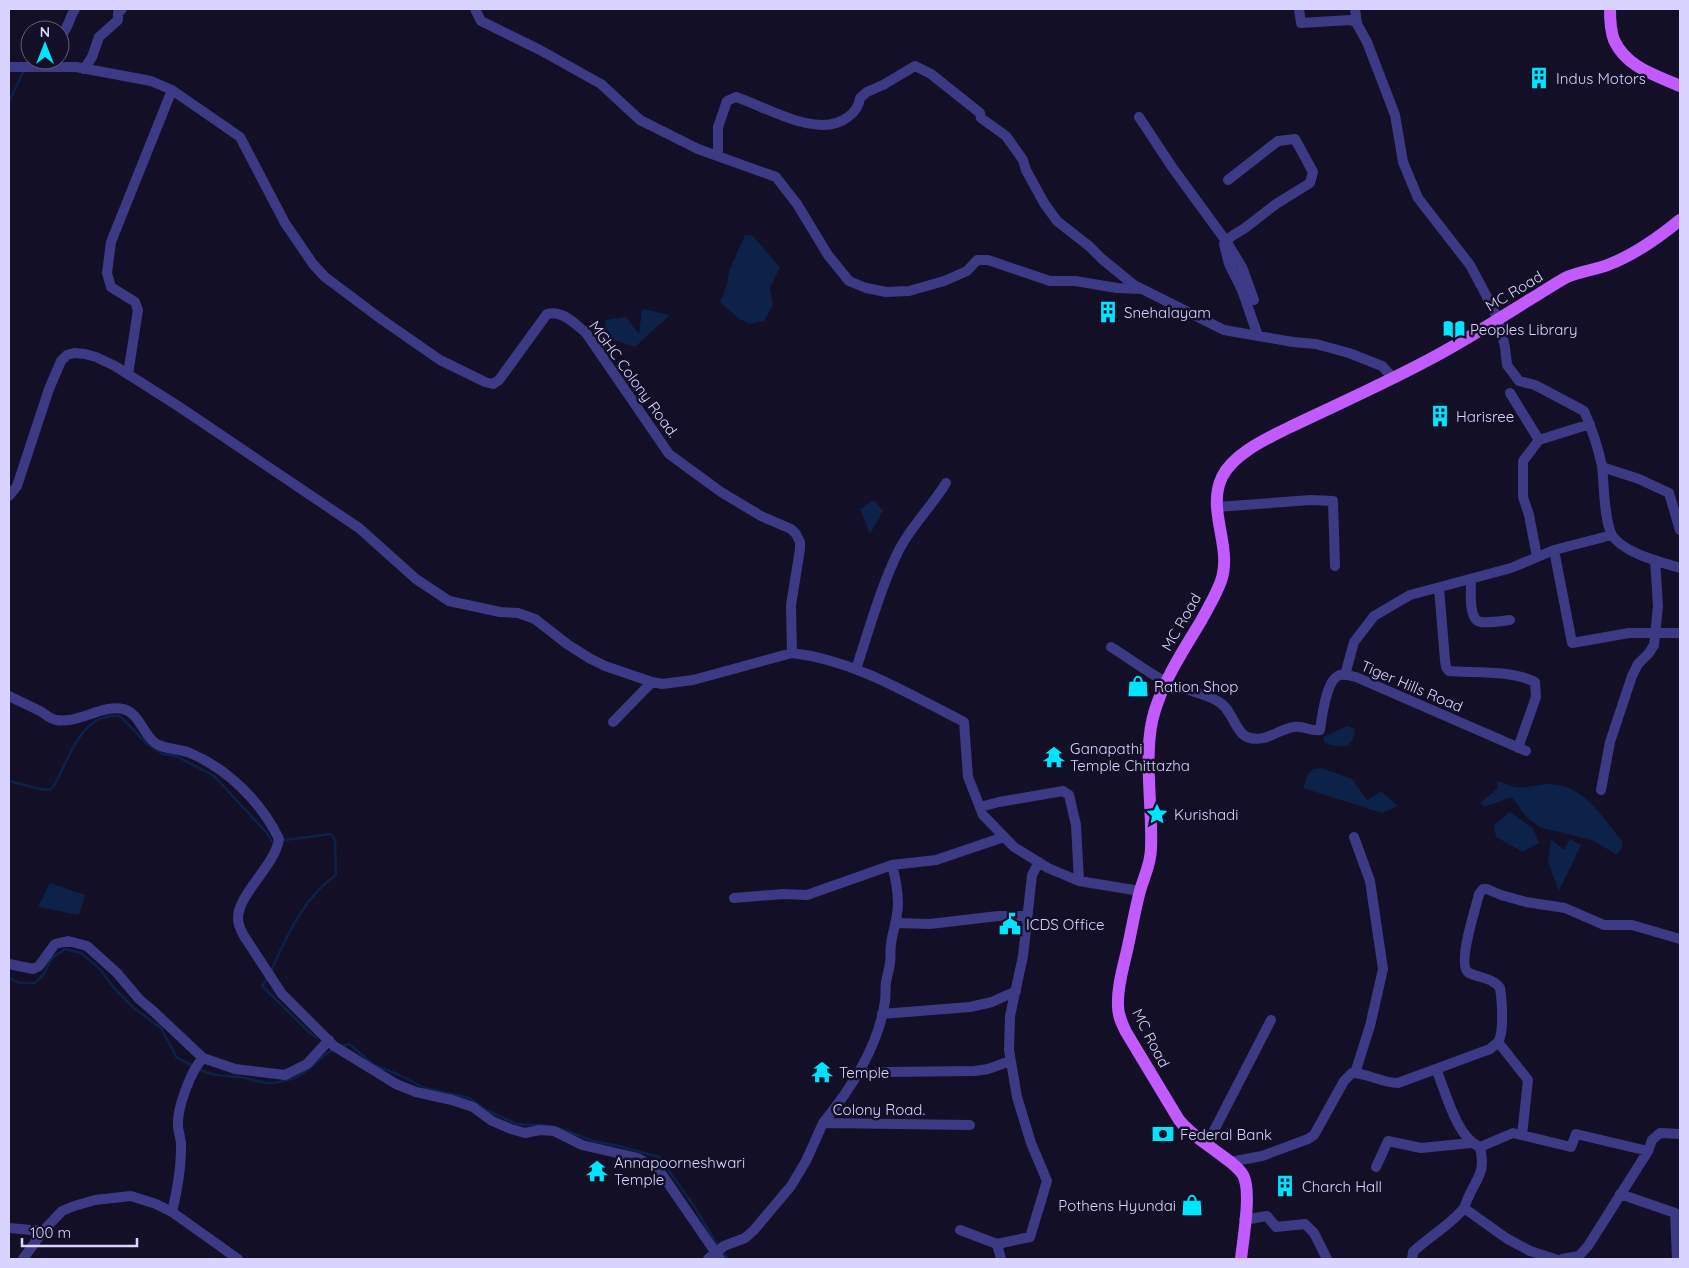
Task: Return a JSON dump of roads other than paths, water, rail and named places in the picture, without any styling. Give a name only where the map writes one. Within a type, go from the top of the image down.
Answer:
[{"type":"main road","points":[[1610,9],[1614,39],[1629,60],[1652,74],[1680,86]]},
{"type":"main road","name":"MC Road","points":[[1241,1259],[1247,1189],[1244,1176],[1237,1167],[1186,1128],[1179,1120],[1121,1022],[1118,1009],[1118,995],[1140,891],[1151,860],[1150,775],[1152,722],[1166,682],[1216,593],[1225,566],[1225,554],[1217,507],[1220,479],[1227,468],[1256,444],[1443,352],[1568,277],[1608,265],[1629,256],[1657,239],[1680,220]]},
{"type":"street","points":[[70,20],[76,9]]},
{"type":"street","points":[[84,69],[92,57],[99,37],[118,20],[118,13],[122,9]]},
{"type":"street","points":[[475,9],[481,21],[540,50],[602,84],[640,120],[698,149],[776,177],[797,204],[828,255],[849,281],[866,288],[886,292],[909,291],[944,281],[967,271],[977,260],[988,260],[1050,281],[1074,281],[1117,288],[1143,289]]},
{"type":"street","points":[[1299,9],[1301,23],[1350,20],[1357,23]]},
{"type":"street","points":[[1356,10],[1357,23],[1367,42],[1395,115],[1403,162],[1418,198],[1470,265],[1498,319],[1507,365],[1519,381],[1535,385],[1584,411],[1590,424],[1602,467],[1604,500],[1612,535],[1636,554],[1680,568]]},
{"type":"street","points":[[718,155],[718,127],[727,101],[736,97],[793,120],[816,125],[833,125],[840,123],[853,113],[859,105],[860,98],[867,92],[915,66],[931,74],[980,113],[981,118],[1006,136],[1023,160],[1026,170],[1044,203],[1058,221],[1134,285],[1224,330],[1316,344],[1364,358],[1382,366],[1393,378]]},
{"type":"street","name":"MGHC Colony Road.","points":[[70,68],[151,81],[172,90],[240,137],[285,223],[313,264],[325,277],[440,360],[485,382],[494,384],[499,380],[547,314],[554,312],[562,315],[586,333],[669,454],[721,492],[761,516],[791,529],[796,534],[800,542],[800,549],[791,605],[792,653]]},
{"type":"street","points":[[128,374],[138,310],[135,302],[111,286],[107,273],[111,242],[172,90]]},
{"type":"street","points":[[1139,117],[1172,167],[1226,241],[1242,267],[1254,300]]},
{"type":"street","points":[[1228,180],[1270,146],[1278,141],[1289,139],[1295,140],[1313,172],[1310,182],[1276,204],[1224,244],[1224,249],[1244,295],[1258,336]]},
{"type":"street","points":[[9,496],[17,486],[49,389],[61,361],[67,355],[74,353],[96,357],[128,374],[359,528],[430,590],[455,602],[500,612],[518,613],[535,619],[567,644],[605,666],[662,684],[693,680],[792,653],[808,655],[856,669],[964,722],[968,777],[984,815],[1014,847],[1039,862],[1079,881],[1140,891]]},
{"type":"street","points":[[1510,393],[1539,440]]},
{"type":"street","points":[[1537,558],[1529,515],[1523,497],[1523,461],[1539,440],[1590,424]]},
{"type":"street","points":[[1602,467],[1639,479],[1669,493],[1680,530]]},
{"type":"street","points":[[856,669],[879,601],[900,550],[920,517],[946,483]]},
{"type":"street","points":[[1217,507],[1311,500],[1333,501],[1335,566]]},
{"type":"street","points":[[1345,675],[1354,642],[1374,616],[1410,595],[1511,568],[1554,550],[1612,535]]},
{"type":"street","points":[[1554,550],[1572,644],[1629,634],[1680,633]]},
{"type":"street","points":[[1601,790],[1610,742],[1632,676],[1638,664],[1654,645],[1658,606],[1655,560]]},
{"type":"street","points":[[1471,579],[1472,615],[1476,620],[1480,622],[1510,620]]},
{"type":"street","name":"Tiger Hills Road","points":[[1166,682],[1218,701],[1227,708],[1245,736],[1268,738],[1292,727],[1299,726],[1313,731],[1320,730],[1324,704],[1330,687],[1336,678],[1340,675],[1356,677],[1522,749],[1536,697],[1535,682],[1528,678],[1509,674],[1449,672],[1445,660],[1439,588]]},
{"type":"street","points":[[1111,647],[1166,682]]},
{"type":"street","points":[[613,722],[652,682]]},
{"type":"street","points":[[9,696],[42,712],[50,718],[58,720],[90,716],[113,707],[126,709],[135,717],[154,742],[163,747],[188,752],[215,766],[248,794],[260,807],[279,839],[278,846],[263,873],[240,908],[238,918],[240,927],[282,994],[332,1043],[396,1084],[416,1092],[452,1100],[472,1107],[511,1129],[525,1133],[540,1130],[554,1131],[582,1145],[638,1158],[659,1170],[717,1253],[745,1238],[754,1230],[791,1186],[806,1161],[823,1124]]},
{"type":"street","points":[[980,807],[1063,791],[1069,795],[1076,825],[1079,881]]},
{"type":"street","points":[[734,898],[783,894],[807,895],[892,864],[936,860],[1004,837]]},
{"type":"street","points":[[1354,837],[1370,881],[1383,969],[1370,1026],[1355,1073]]},
{"type":"street","points":[[960,1230],[997,1244],[1030,1236],[1047,1181],[1031,1143],[1017,1097],[1008,1050],[1010,1016],[1023,956],[1032,875],[1039,862]]},
{"type":"street","name":"Colony Road.","points":[[823,1124],[846,1093],[857,1074],[873,1044],[882,1014],[890,965],[890,947],[898,905],[896,878],[892,864]]},
{"type":"street","points":[[1230,1162],[1262,1156],[1314,1135],[1344,1081],[1352,1073],[1383,1082],[1398,1083],[1490,1049],[1498,1042],[1501,1030],[1500,988],[1490,980],[1468,972],[1464,967],[1466,946],[1479,894],[1483,890],[1490,890],[1526,902],[1565,908],[1604,925],[1632,925],[1680,939]]},
{"type":"street","points":[[895,923],[907,920],[930,924],[998,916],[1027,916]]},
{"type":"street","points":[[9,964],[33,969],[38,966],[55,944],[68,941],[87,946],[117,973],[139,999],[200,1060],[235,1069],[285,1075],[306,1064],[332,1043]]},
{"type":"street","points":[[882,1014],[970,1007],[992,1002],[1016,991]]},
{"type":"street","points":[[1207,1144],[1271,1020]]},
{"type":"street","points":[[1501,1030],[1510,1023]]},
{"type":"street","points":[[1498,1042],[1528,1080],[1522,1135]]},
{"type":"street","points":[[172,1212],[179,1178],[182,1145],[178,1124],[188,1083],[200,1060]]},
{"type":"street","points":[[857,1074],[975,1071],[988,1069],[1010,1061]]},
{"type":"street","points":[[1412,1259],[1413,1252],[1425,1240],[1464,1208],[1482,1170],[1483,1159],[1476,1145],[1463,1132],[1436,1069]]},
{"type":"street","name":"Colony Road.","points":[[823,1124],[970,1125]]},
{"type":"street","points":[[1376,1167],[1388,1141],[1421,1148],[1476,1145],[1513,1133],[1571,1147],[1576,1134],[1648,1151]]},
{"type":"street","points":[[1562,1259],[1579,1256],[1588,1246],[1648,1151],[1652,1140],[1660,1133],[1680,1134]]},
{"type":"street","points":[[1620,1194],[1675,1213],[1676,1259]]},
{"type":"street","points":[[23,1259],[43,1230],[62,1211],[96,1200],[131,1196],[172,1212],[238,1259]]},
{"type":"street","points":[[1464,1208],[1506,1238],[1530,1251],[1555,1259]]},
{"type":"street","points":[[1244,1220],[1267,1216],[1276,1228],[1305,1224],[1314,1233],[1327,1259]]},
{"type":"street","points":[[9,1228],[43,1230]]},
{"type":"street","points":[[997,1244],[1001,1259]]},
{"type":"water","points":[[745,235],[752,235],[780,267],[770,288],[773,305],[764,321],[749,324],[738,318],[720,302],[727,285],[729,271]]},
{"type":"water","points":[[642,309],[670,315],[635,347],[603,336],[606,320],[626,317],[639,334]]},
{"type":"water","points":[[874,500],[883,511],[870,534],[860,509]]},
{"type":"water","points":[[1347,726],[1355,729],[1352,741],[1349,744],[1337,746],[1325,743],[1323,737]]},
{"type":"water","points":[[1322,768],[1352,779],[1367,800],[1381,791],[1398,806],[1382,813],[1303,788],[1308,774],[1313,769]]},
{"type":"water","points":[[1497,781],[1515,787],[1549,784],[1573,790],[1592,804],[1600,813],[1622,841],[1622,848],[1617,855],[1594,841],[1541,828],[1525,816],[1512,797],[1484,807],[1480,803],[1498,788]]},
{"type":"water","points":[[1510,812],[1533,828],[1539,843],[1523,852],[1496,837],[1494,825]]},
{"type":"water","points":[[1551,839],[1564,850],[1570,839],[1581,845],[1559,891],[1548,862]]},
{"type":"water","points":[[50,883],[85,895],[79,915],[38,907]]},
{"type":"waterway","points":[[9,102],[24,70]]},
{"type":"waterway","points":[[9,781],[50,790],[55,784],[78,738],[86,729],[96,721],[107,717],[120,716],[147,744],[163,754],[176,756],[214,776],[267,833],[272,842]]},
{"type":"waterway","points":[[271,971],[290,931],[305,906],[324,884],[336,875],[335,840],[331,834],[285,840]]},
{"type":"waterway","points":[[9,978],[20,983],[35,983],[44,974],[52,958],[65,949],[81,953],[100,969],[114,988],[135,1009],[161,1028],[177,1058],[194,1066]]},
{"type":"waterway","points":[[266,980],[262,986],[317,1038]]},
{"type":"waterway","points":[[340,1047],[349,1044],[374,1065],[425,1088],[469,1098],[486,1110],[517,1124],[551,1126]]},
{"type":"waterway","points":[[198,1069],[208,1073],[266,1083],[276,1082],[301,1074],[333,1050]]},
{"type":"waterway","points":[[559,1128],[593,1141],[659,1157],[694,1206],[718,1246]]},
{"type":"waterway","points":[[721,1250],[728,1259]]},
{"type":"place","name":"Indus Motors","points":[[1539,78]]},
{"type":"place","name":"Snehalayam","points":[[1108,312]]},
{"type":"place","name":"Peoples Library","points":[[1454,329]]},
{"type":"place","name":"Harisree","points":[[1440,416]]},
{"type":"place","name":"Ration Shop","points":[[1138,686]]},
{"type":"place","name":"Ganapathi Temple Chittazha","points":[[1054,757]]},
{"type":"place","name":"Kurishadi","points":[[1157,814]]},
{"type":"place","name":"ICDS Office","points":[[1010,924]]},
{"type":"place","name":"Temple","points":[[822,1072]]},
{"type":"place","name":"Federal Bank","points":[[1163,1134]]},
{"type":"place","name":"Annapoorneshwari Temple","points":[[597,1171]]},
{"type":"place","name":"Charch Hall","points":[[1285,1186]]},
{"type":"place","name":"Pothens Hyundai","points":[[1192,1205]]}]
